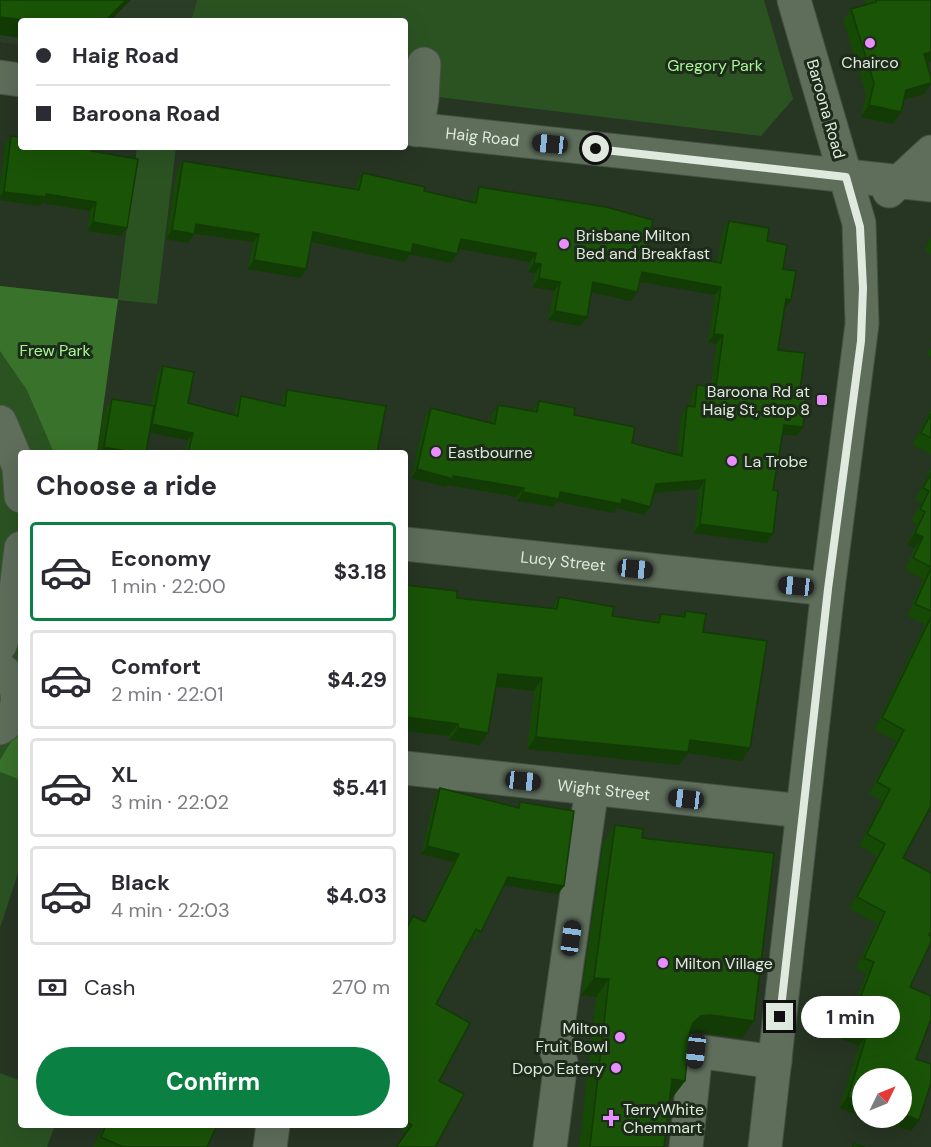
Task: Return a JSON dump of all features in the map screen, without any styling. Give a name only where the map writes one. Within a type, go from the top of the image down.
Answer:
[{"type":"street","name":"Baroona Road","points":[[765,1147],[828,589],[861,341],[863,288],[859,233],[846,177],[794,0]]},
{"type":"street","points":[[411,129],[422,99],[424,64]]},
{"type":"street","points":[[0,77],[18,80]]},
{"type":"street","name":"Haig Road","points":[[411,129],[931,185]]},
{"type":"street","points":[[859,233],[862,221],[870,210],[931,152]]},
{"type":"street","points":[[0,422],[18,465]]},
{"type":"street","name":"Lucy Street","points":[[408,544],[828,589]]},
{"type":"street","points":[[0,645],[14,607],[18,573]]},
{"type":"street","points":[[0,669],[11,677],[18,698],[11,719],[0,728]]},
{"type":"street","name":"Wight Street","points":[[408,768],[802,811]]},
{"type":"street","points":[[550,1147],[561,1062],[555,1047],[592,788]]},
{"type":"street","points":[[686,1147],[696,1051],[775,1062]]},
{"type":"street","points":[[270,1147],[273,1128]]},
{"type":"shaded area","points":[[0,0],[197,0],[192,18],[18,18],[18,45],[0,42]]},
{"type":"green space","name":"Gregory Park","points":[[197,0],[764,0],[793,99],[761,136],[408,93],[408,18],[192,18]]},
{"type":"green space","name":"Frew Park","points":[[137,150],[176,150],[157,304],[118,300],[96,450],[18,450],[18,873],[0,928],[0,286],[118,299]]},
{"type":"green space","points":[[0,286],[118,299],[97,450],[53,450],[27,390],[0,351]]},
{"type":"green space","points":[[18,730],[18,779],[0,772],[0,760]]},
{"type":"green space","points":[[0,1073],[18,1080],[18,1128],[54,1128],[47,1147],[0,1147]]},
{"type":"building","points":[[0,0],[126,0],[108,18],[18,19],[0,17]]},
{"type":"building","points":[[876,0],[931,0],[931,52],[924,54],[931,83],[906,90],[901,112],[869,105],[874,83],[851,9],[876,2]]},
{"type":"building","points":[[11,136],[18,137],[18,150],[91,150],[138,159],[127,228],[93,222],[96,202],[46,194],[46,197],[4,192]]},
{"type":"building","points":[[183,161],[359,190],[363,173],[425,187],[424,191],[476,203],[479,187],[606,207],[653,220],[647,249],[721,263],[729,221],[769,228],[767,241],[787,245],[783,269],[796,271],[791,300],[786,299],[778,350],[805,353],[799,397],[806,398],[803,427],[784,425],[773,490],[778,491],[773,534],[700,524],[705,480],[656,484],[650,507],[622,499],[621,504],[560,492],[559,499],[523,492],[524,488],[453,476],[453,479],[417,469],[431,408],[495,424],[498,405],[537,412],[539,401],[575,408],[574,415],[635,427],[632,443],[682,456],[687,406],[695,407],[697,385],[716,387],[723,335],[714,334],[721,287],[642,272],[637,292],[593,282],[587,317],[555,311],[560,282],[539,278],[541,264],[534,263],[536,253],[461,239],[457,254],[413,244],[411,253],[313,232],[306,269],[254,260],[259,234],[196,224],[194,234],[172,230]]},
{"type":"building","points":[[163,366],[194,372],[188,403],[238,416],[241,396],[285,406],[287,390],[386,406],[378,450],[189,450],[193,433],[152,424]]},
{"type":"building","points":[[112,399],[154,406],[147,450],[120,450],[104,447]]},
{"type":"building","points":[[931,414],[931,438],[921,433]]},
{"type":"building","points":[[931,473],[931,567],[913,558],[923,537],[915,533],[925,512],[920,509],[929,491],[923,488]]},
{"type":"building","points":[[931,568],[931,611],[915,604]]},
{"type":"building","points":[[408,585],[457,591],[457,598],[557,609],[559,597],[614,607],[612,616],[659,623],[661,614],[685,617],[685,611],[706,614],[703,632],[767,641],[750,748],[690,740],[688,752],[536,737],[542,678],[498,674],[488,733],[458,728],[458,724],[408,717]]},
{"type":"building","points":[[931,617],[931,806],[903,858],[931,873],[931,932],[929,935],[931,942],[910,987],[931,996],[931,1019],[916,1059],[931,1064],[931,1083],[919,1120],[912,1118],[912,1068],[857,1068],[867,1034],[849,1027],[874,962],[864,958],[885,912],[857,897],[885,844],[867,834],[890,789],[877,782],[904,730],[882,718]]},
{"type":"building","points":[[440,788],[519,808],[520,802],[574,811],[564,886],[508,877],[481,932],[476,929],[436,1004],[470,1023],[439,1081],[464,1094],[435,1147],[396,1147],[412,1125],[408,1123],[408,926],[413,916],[425,922],[459,854],[427,846]]},
{"type":"building","name":"Milton Village","points":[[615,825],[643,829],[642,838],[774,853],[754,1021],[711,1015],[701,1016],[693,1023],[690,1031],[685,1081],[672,1079],[664,1147],[590,1147],[609,979],[594,978]]},
{"type":"building","points":[[852,1084],[852,1098],[848,1097]]},
{"type":"building","points":[[105,1128],[216,1128],[207,1147],[123,1147],[101,1137]]},
{"type":"place","name":"Chairco","points":[[870,43]]},
{"type":"place","name":"Brisbane Milton Bed and Breakfast","points":[[564,244]]},
{"type":"place","name":"Baroona Rd at Haig St, stop 8","points":[[822,400]]},
{"type":"place","name":"Eastbourne","points":[[436,452]]},
{"type":"place","name":"La Trobe","points":[[732,461]]},
{"type":"place","name":"Milton Village","points":[[663,963]]},
{"type":"place","name":"Milton Fruit Bowl","points":[[620,1037]]},
{"type":"place","name":"Dopo Eatery","points":[[616,1068]]},
{"type":"place","name":"TerryWhite Chemmart","points":[[611,1118]]},
{"type":"route","points":[[596,149],[846,177],[860,227],[863,288],[861,341],[828,589],[780,1017]]}]
